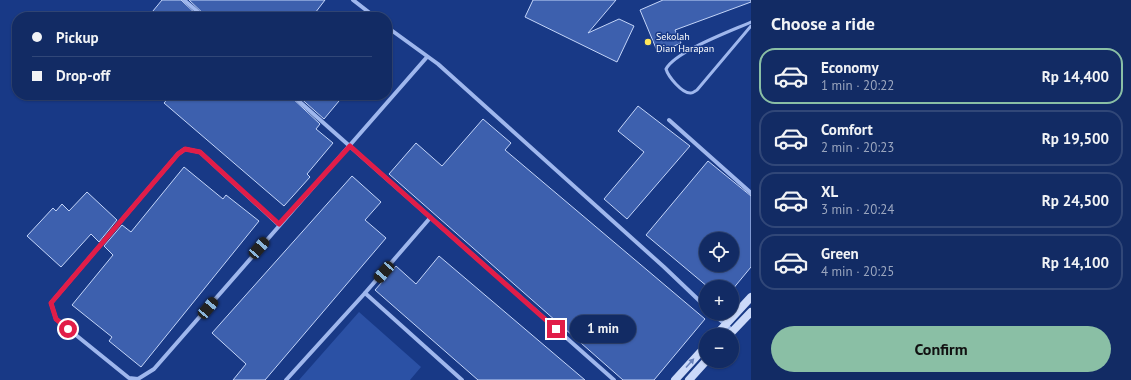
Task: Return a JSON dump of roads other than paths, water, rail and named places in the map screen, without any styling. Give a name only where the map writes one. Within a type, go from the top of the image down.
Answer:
[{"type":"street","points":[[184,0],[198,12]]},
{"type":"street","points":[[353,0],[369,12]]},
{"type":"street","points":[[392,31],[426,57],[438,64],[664,266],[699,300]]},
{"type":"street","points":[[392,97],[426,57]]},
{"type":"street","points":[[298,100],[614,380]]},
{"type":"street","points":[[279,224],[200,152],[185,149],[178,154],[51,303],[56,319],[129,378],[138,379],[154,369],[168,355],[279,224],[350,146],[389,100]]},
{"type":"street","points":[[669,120],[751,193]]},
{"type":"street","points":[[286,380],[365,293],[430,218]]},
{"type":"street","points":[[365,293],[462,380]]},
{"type":"street","points":[[722,328],[751,297]]},
{"type":"street","points":[[736,328],[751,312]]},
{"type":"street","points":[[720,320],[728,328]]},
{"type":"street","points":[[675,380],[699,354]]},
{"type":"street","points":[[689,380],[700,368]]},
{"type":"lane","points":[[751,22],[679,56],[670,62],[666,69],[668,76],[685,92],[690,93],[697,90],[751,26]]},
{"type":"place","name":"Sekolah Dian Harapan","points":[[648,42]]}]
